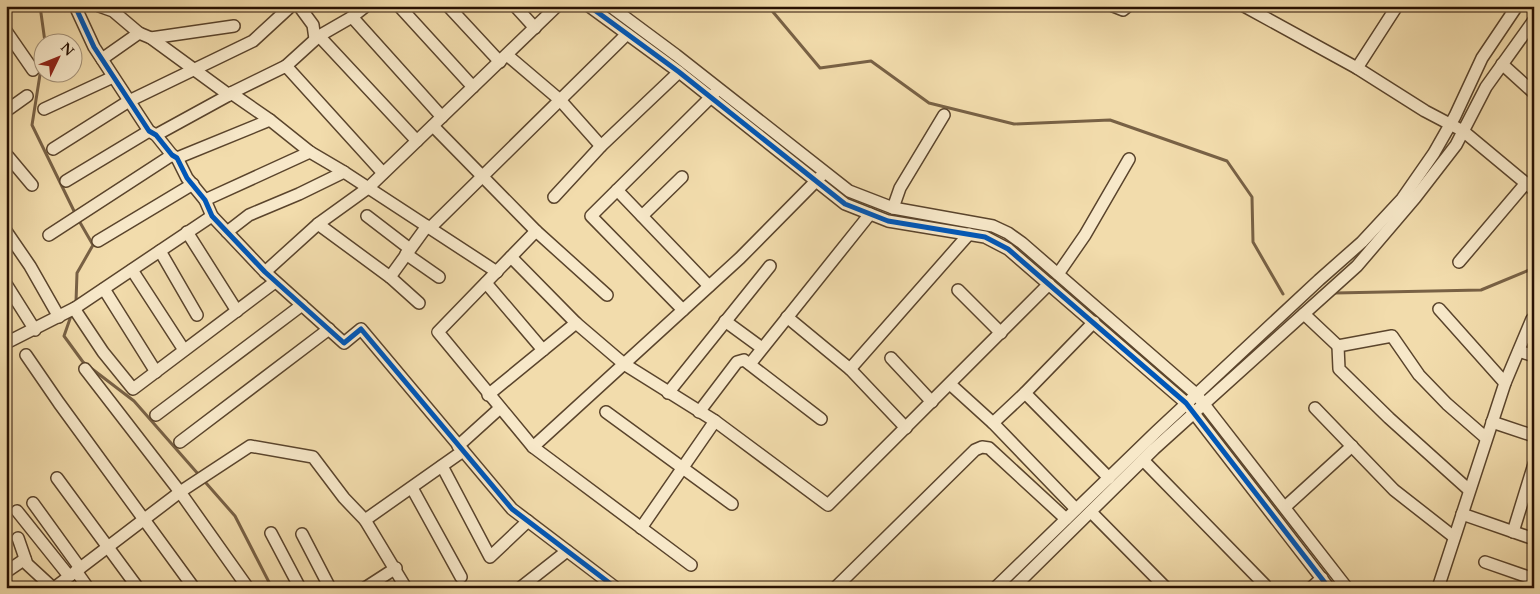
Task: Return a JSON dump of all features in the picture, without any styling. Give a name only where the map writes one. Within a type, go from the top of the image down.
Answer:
[{"type":"street","points":[[75,6],[94,47],[129,101],[153,133],[174,156],[187,178],[205,200],[212,216],[264,272],[344,343],[361,329],[512,509],[616,588]]},
{"type":"street","points":[[99,6],[116,9],[139,33],[151,38],[194,70],[270,120],[310,152],[344,172],[497,272]]},
{"type":"street","points":[[52,149],[129,101],[253,41],[290,6]]},
{"type":"street","points":[[298,6],[313,26],[315,39],[352,17],[366,6]]},
{"type":"street","points":[[399,6],[474,87]]},
{"type":"street","points":[[448,6],[504,58],[560,100],[601,146]]},
{"type":"street","points":[[515,6],[535,28]]},
{"type":"street","points":[[264,272],[318,224],[368,188],[557,6]]},
{"type":"street","points":[[589,6],[679,72],[845,204],[888,220],[985,237],[1008,249],[1186,403],[1329,588]]},
{"type":"street","points":[[610,6],[849,191],[892,208],[993,226],[1008,232],[1196,394],[1347,588]]},
{"type":"street","points":[[1113,6],[1123,10],[1128,6]]},
{"type":"street","points":[[1244,6],[1256,9],[1463,131],[1530,186],[1460,262]]},
{"type":"street","points":[[1357,68],[1397,6]]},
{"type":"street","points":[[995,588],[1186,403],[1362,242],[1402,199],[1434,153],[1450,125],[1482,58],[1517,6]]},
{"type":"street","points":[[352,17],[442,117]]},
{"type":"street","points":[[1014,588],[1143,460],[1357,266],[1416,198],[1456,145],[1486,87],[1534,20]]},
{"type":"street","points":[[151,38],[234,26]]},
{"type":"street","points":[[6,31],[32,70]]},
{"type":"street","points":[[102,59],[139,33]]},
{"type":"street","points":[[390,277],[428,227],[482,177],[627,34]]},
{"type":"street","points":[[66,181],[153,133],[286,66],[319,36]]},
{"type":"street","points":[[319,36],[417,141]]},
{"type":"street","points":[[1502,64],[1533,90]]},
{"type":"street","points":[[286,66],[383,173]]},
{"type":"street","points":[[554,197],[601,146],[679,72]]},
{"type":"street","points":[[44,109],[113,77]]},
{"type":"street","points":[[683,310],[591,216],[718,89]]},
{"type":"street","points":[[6,96],[10,109],[27,96]]},
{"type":"street","points":[[892,208],[900,188],[944,115]]},
{"type":"street","points":[[49,235],[174,156],[270,120]]},
{"type":"street","points":[[432,126],[536,231],[607,295]]},
{"type":"street","points":[[205,200],[310,152]]},
{"type":"street","points":[[6,154],[32,185]]},
{"type":"street","points":[[1058,274],[1085,235],[1128,159]]},
{"type":"street","points":[[227,232],[249,215],[344,172]]},
{"type":"street","points":[[533,447],[740,258],[824,172]]},
{"type":"street","points":[[642,216],[682,178]]},
{"type":"street","points":[[98,241],[193,184]]},
{"type":"street","points":[[617,190],[709,286]]},
{"type":"street","points":[[750,364],[870,214]]},
{"type":"street","points":[[8,340],[35,330],[69,311],[212,216]]},
{"type":"street","points":[[367,216],[439,277]]},
{"type":"street","points":[[318,224],[390,277],[419,303]]},
{"type":"street","points":[[6,231],[30,266],[69,311],[77,314],[103,352],[133,389],[276,282]]},
{"type":"street","points":[[536,231],[438,332],[488,395],[533,447],[691,565]]},
{"type":"street","points":[[187,232],[237,311]]},
{"type":"street","points":[[850,369],[968,234]]},
{"type":"street","points":[[160,251],[197,315]]},
{"type":"street","points":[[512,256],[576,323],[624,364],[714,421],[828,505],[1049,284]]},
{"type":"street","points":[[1033,271],[1042,260]]},
{"type":"street","points":[[668,392],[770,266]]},
{"type":"street","points":[[132,270],[184,350]]},
{"type":"street","points":[[486,283],[543,350]]},
{"type":"street","points":[[6,284],[35,330]]},
{"type":"street","points":[[104,289],[156,372]]},
{"type":"street","points":[[958,290],[1001,333]]},
{"type":"street","points":[[156,415],[302,305]]},
{"type":"street","points":[[1440,309],[1505,383]]},
{"type":"street","points":[[1304,314],[1338,346],[1339,369],[1382,412],[1470,490]]},
{"type":"street","points":[[787,317],[850,369],[906,428]]},
{"type":"street","points":[[1438,588],[1505,383],[1532,319]]},
{"type":"street","points":[[726,321],[762,348]]},
{"type":"street","points":[[993,423],[1094,322]]},
{"type":"street","points":[[488,395],[576,323]]},
{"type":"street","points":[[180,442],[329,330]]},
{"type":"street","points":[[1338,346],[1392,336],[1419,375],[1447,404],[1486,438]]},
{"type":"street","points":[[1519,351],[1534,356]]},
{"type":"street","points":[[26,355],[194,588]]},
{"type":"street","points":[[891,358],[932,402]]},
{"type":"street","points":[[699,412],[737,362],[744,360],[821,419]]},
{"type":"street","points":[[85,370],[180,492],[248,588]]},
{"type":"street","points":[[950,384],[993,423],[1076,509]]},
{"type":"street","points":[[1025,393],[1108,478]]},
{"type":"street","points":[[365,520],[442,466],[500,408]]},
{"type":"street","points":[[1315,408],[1394,490],[1454,538]]},
{"type":"street","points":[[606,412],[732,504]]},
{"type":"street","points":[[641,528],[714,421]]},
{"type":"street","points":[[1492,422],[1534,436]]},
{"type":"street","points":[[18,538],[27,564],[53,588],[180,492],[250,446],[313,457],[344,498],[365,520],[396,568],[406,588]]},
{"type":"street","points":[[1285,507],[1352,446]]},
{"type":"street","points":[[835,588],[975,450],[982,447],[989,448],[1066,519]]},
{"type":"street","points":[[1143,460],[1265,585]]},
{"type":"street","points":[[1512,532],[1534,464]]},
{"type":"street","points":[[442,466],[490,557],[528,521]]},
{"type":"street","points":[[57,478],[138,588]]},
{"type":"street","points":[[412,488],[461,577]]},
{"type":"street","points":[[33,503],[75,572]]},
{"type":"street","points":[[17,511],[88,588]]},
{"type":"street","points":[[1091,512],[1166,588]]},
{"type":"street","points":[[1462,514],[1534,539]]},
{"type":"street","points":[[271,533],[300,588]]},
{"type":"street","points":[[302,534],[330,588]]},
{"type":"street","points":[[520,588],[567,551]]},
{"type":"street","points":[[6,572],[25,559]]},
{"type":"street","points":[[1485,562],[1534,579]]},
{"type":"street","points":[[366,588],[396,568]]},
{"type":"street","points":[[1312,588],[1322,578]]},
{"type":"waterway","points":[[40,6],[44,32]]},
{"type":"waterway","points":[[768,6],[820,68],[871,61],[929,103],[1014,124],[1110,120],[1227,161],[1252,197],[1253,242],[1283,294]]},
{"type":"waterway","points":[[39,82],[32,125],[75,213]]},
{"type":"waterway","points":[[76,302],[77,273],[93,245],[78,219]]},
{"type":"waterway","points":[[1335,293],[1481,290],[1534,268]]},
{"type":"waterway","points":[[72,313],[64,336],[83,362],[134,401],[235,516],[272,588]]},
{"type":"cycle path","points":[[75,6],[94,47],[149,131],[156,135],[172,155],[177,158],[187,178],[205,200],[212,216],[265,272],[344,343],[361,329],[512,509],[616,588]]},
{"type":"cycle path","points":[[589,6],[679,72],[845,204],[888,221],[985,237],[1008,249],[1186,403],[1329,588]]}]
